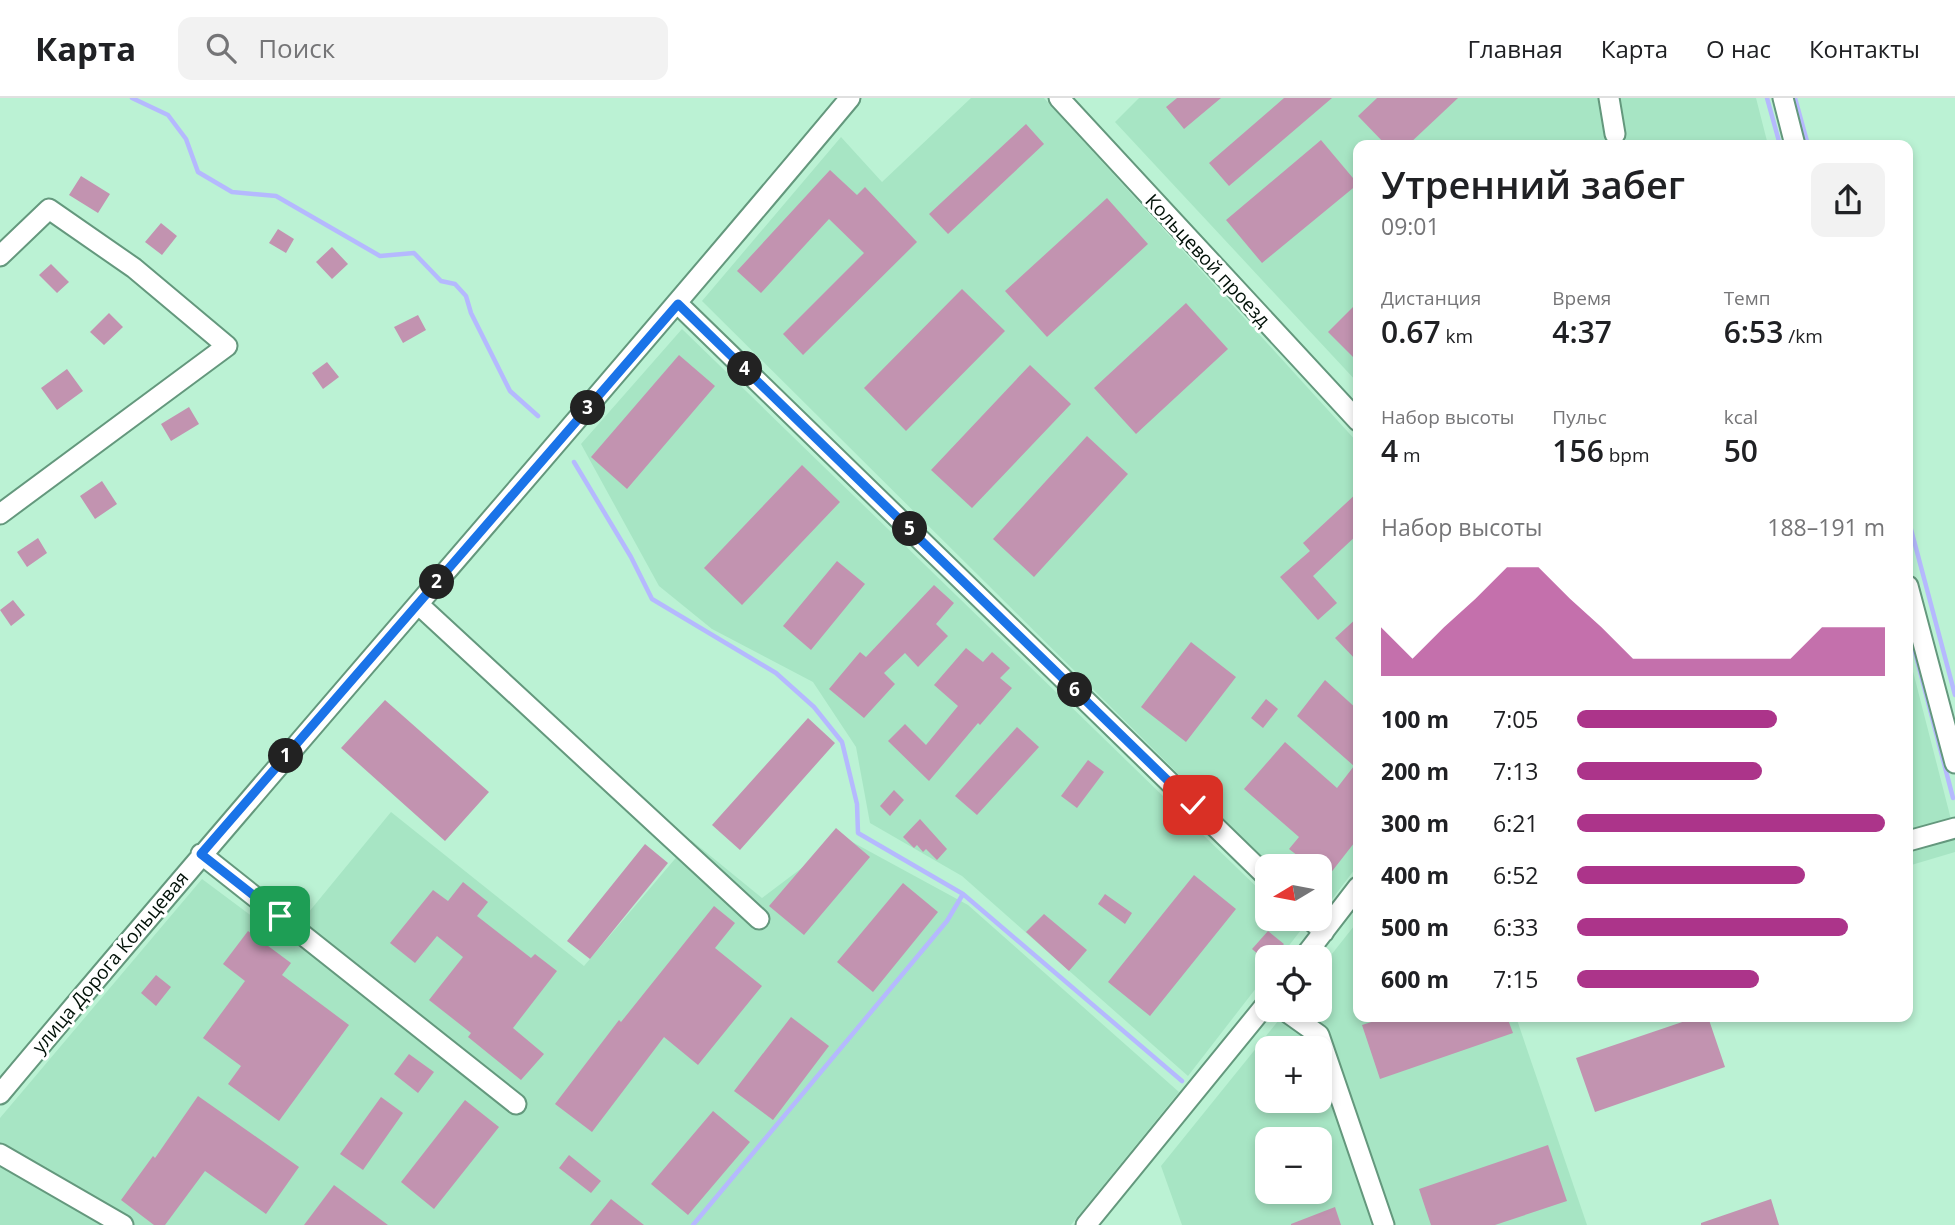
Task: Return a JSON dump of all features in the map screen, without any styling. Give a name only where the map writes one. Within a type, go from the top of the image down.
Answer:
[{"type":"street","name":"улица Дорога Кольцевая","points":[[0,1094],[201,854],[678,304],[850,98]]},
{"type":"street","name":"Кольцевой проезд","points":[[1059,98],[1353,416]]},
{"type":"street","points":[[1609,98],[1615,134]]},
{"type":"street","points":[[1783,98],[1794,140]]},
{"type":"street","points":[[0,256],[49,209],[134,268],[227,346],[0,514]]},
{"type":"street","points":[[678,304],[1255,865]]},
{"type":"street","points":[[418,604],[759,919]]},
{"type":"street","points":[[1913,605],[1955,763]]},
{"type":"street","points":[[1913,840],[1955,828]]},
{"type":"street","points":[[201,854],[516,1104]]},
{"type":"street","points":[[1332,911],[1353,892]]},
{"type":"street","points":[[1091,1219],[1255,1018]]},
{"type":"street","points":[[1301,1022],[1319,1035],[1384,1225]]},
{"type":"street","points":[[0,1154],[123,1225]]},
{"type":"shaded area","points":[[971,98],[1044,98],[1353,438],[1353,872],[1332,899],[1332,854],[1259,854],[702,301],[841,137],[882,182]]},
{"type":"shaded area","points":[[1139,98],[1756,98],[1767,140],[1353,140],[1353,378],[1115,122]]},
{"type":"shaded area","points":[[682,329],[1255,885],[1255,931],[1300,931],[1289,945],[1255,945],[1255,989],[1188,1076],[962,876],[870,823],[856,747],[813,682],[712,629],[659,586],[581,444]]},
{"type":"shaded area","points":[[1913,671],[1955,835],[1955,852],[1913,865]]},
{"type":"shaded area","points":[[391,812],[584,966],[691,840],[762,898],[843,837],[968,905],[1179,1092],[1071,1225],[0,1225],[0,1118],[202,879],[285,941]]},
{"type":"shaded area","points":[[1353,927],[1353,1022],[1518,1022],[1587,1225],[1182,1225],[1161,1166],[1255,1050],[1255,1113],[1332,1113],[1332,1036],[1266,1036],[1277,1022],[1332,1022],[1332,954]]},
{"type":"building","points":[[1177,98],[1221,98],[1184,129],[1166,107]]},
{"type":"building","points":[[1284,98],[1332,98],[1229,186],[1209,163]]},
{"type":"building","points":[[1377,98],[1458,98],[1413,140],[1381,140],[1358,116]]},
{"type":"building","points":[[1026,124],[1044,144],[948,234],[929,214]]},
{"type":"building","points":[[1321,140],[1353,178],[1353,188],[1262,263],[1226,220]]},
{"type":"building","points":[[830,170],[857,195],[865,187],[917,242],[803,355],[783,334],[864,253],[829,219],[761,293],[737,271]]},
{"type":"building","points":[[81,176],[110,194],[98,213],[69,195]]},
{"type":"building","points":[[1107,198],[1148,244],[1047,337],[1005,291]]},
{"type":"building","points":[[161,223],[177,236],[162,255],[145,242]]},
{"type":"building","points":[[278,229],[294,239],[286,253],[269,243]]},
{"type":"building","points":[[332,247],[348,264],[332,279],[316,262]]},
{"type":"building","points":[[51,264],[69,282],[57,293],[39,275]]},
{"type":"building","points":[[962,289],[1005,331],[906,431],[864,388]]},
{"type":"building","points":[[1186,303],[1228,349],[1136,434],[1094,388]]},
{"type":"building","points":[[1353,307],[1353,357],[1328,332]]},
{"type":"building","points":[[109,313],[123,327],[104,345],[90,332]]},
{"type":"building","points":[[418,315],[426,330],[403,343],[394,327]]},
{"type":"building","points":[[679,355],[715,386],[627,489],[591,457]]},
{"type":"building","points":[[327,362],[339,377],[323,389],[312,373]]},
{"type":"building","points":[[1030,365],[1071,404],[972,508],[931,470]]},
{"type":"building","points":[[67,369],[83,391],[57,410],[41,388]]},
{"type":"building","points":[[189,407],[199,424],[171,441],[161,424]]},
{"type":"building","points":[[1087,436],[1128,474],[1034,577],[993,539]]},
{"type":"building","points":[[802,465],[840,502],[742,605],[704,568]]},
{"type":"building","points":[[102,481],[117,504],[95,519],[80,496]]},
{"type":"building","points":[[1353,497],[1353,539],[1313,576],[1337,603],[1318,620],[1280,577],[1310,551],[1303,543]]},
{"type":"building","points":[[38,538],[47,553],[27,567],[17,552]]},
{"type":"building","points":[[837,561],[865,584],[811,650],[783,626]]},
{"type":"building","points":[[934,585],[954,603],[936,624],[948,636],[918,667],[905,653],[884,673],[895,684],[864,718],[829,689],[860,652],[866,657]]},
{"type":"building","points":[[13,600],[25,615],[11,626],[0,610]]},
{"type":"building","points":[[1353,622],[1353,657],[1335,638]]},
{"type":"building","points":[[1191,642],[1236,677],[1186,742],[1141,707]]},
{"type":"building","points":[[966,648],[983,662],[992,652],[1010,668],[1000,678],[1012,688],[929,781],[888,741],[905,724],[926,745],[958,706],[934,685]]},
{"type":"building","points":[[1325,680],[1353,705],[1353,765],[1297,716]]},
{"type":"building","points":[[1266,699],[1278,709],[1263,728],[1251,718]]},
{"type":"building","points":[[385,700],[489,792],[445,841],[341,748]]},
{"type":"building","points":[[808,718],[835,743],[740,850],[712,825]]},
{"type":"building","points":[[1017,727],[1039,747],[977,815],[955,796]]},
{"type":"building","points":[[1285,742],[1337,788],[1353,767],[1353,844],[1332,871],[1332,854],[1295,854],[1289,849],[1299,837],[1244,789]]},
{"type":"building","points":[[1088,760],[1104,772],[1077,808],[1061,796]]},
{"type":"building","points":[[894,790],[904,800],[890,816],[880,806]]},
{"type":"building","points":[[920,819],[947,849],[937,860],[926,849],[923,852],[917,845],[914,848],[903,837]]},
{"type":"building","points":[[836,828],[870,857],[804,935],[769,906]]},
{"type":"building","points":[[645,844],[668,863],[590,959],[567,941]]},
{"type":"building","points":[[1194,875],[1236,909],[1150,1016],[1108,982]]},
{"type":"building","points":[[463,882],[488,902],[477,916],[531,958],[535,954],[557,971],[513,1028],[544,1054],[521,1080],[468,1037],[471,1033],[429,1000],[463,957],[437,936],[415,963],[390,943],[433,890],[448,901]]},
{"type":"building","points":[[903,883],[938,912],[873,992],[837,962]]},
{"type":"building","points":[[1105,894],[1132,913],[1125,924],[1098,904]]},
{"type":"building","points":[[714,906],[735,923],[715,948],[762,986],[698,1065],[664,1037],[592,1132],[555,1104],[619,1020],[621,1022]]},
{"type":"building","points":[[1044,914],[1087,950],[1069,971],[1026,932]]},
{"type":"building","points":[[248,931],[291,963],[282,975],[349,1025],[279,1121],[228,1084],[241,1066],[203,1038],[245,981],[223,964]]},
{"type":"building","points":[[1268,931],[1284,944],[1283,945],[1256,945]]},
{"type":"building","points":[[156,975],[171,987],[156,1006],[141,993]]},
{"type":"building","points":[[791,1017],[829,1046],[773,1120],[734,1091]]},
{"type":"building","points":[[1371,1022],[1509,1022],[1513,1033],[1380,1079],[1362,1025]]},
{"type":"building","points":[[1682,1022],[1710,1022],[1725,1067],[1595,1112],[1576,1058]]},
{"type":"building","points":[[409,1054],[434,1072],[418,1093],[394,1074]]},
{"type":"building","points":[[198,1096],[299,1167],[266,1214],[205,1171],[165,1225],[154,1225],[121,1200],[153,1156],[155,1158]]},
{"type":"building","points":[[381,1097],[403,1113],[363,1170],[340,1154]]},
{"type":"building","points":[[465,1100],[499,1127],[434,1209],[401,1182]]},
{"type":"building","points":[[713,1111],[750,1142],[688,1215],[651,1184]]},
{"type":"building","points":[[1548,1145],[1567,1201],[1495,1225],[1431,1225],[1419,1189]]},
{"type":"building","points":[[569,1155],[601,1181],[591,1193],[559,1168]]},
{"type":"building","points":[[334,1185],[388,1225],[304,1225]]},
{"type":"building","points":[[611,1199],[644,1225],[590,1225]]},
{"type":"building","points":[[1771,1199],[1779,1225],[1701,1225],[1701,1223]]},
{"type":"building","points":[[1335,1207],[1341,1225],[1291,1225],[1291,1224]]},
{"type":"waterway","points":[[132,98],[168,115],[186,139],[198,172],[232,192],[276,196],[380,256],[414,253],[441,281],[455,284],[466,296],[471,313],[510,391],[538,416]]},
{"type":"waterway","points":[[1767,98],[1779,140]]},
{"type":"waterway","points":[[1795,98],[1807,140]]},
{"type":"waterway","points":[[574,462],[631,557],[652,599],[776,673],[814,707],[842,742],[857,804],[858,833],[963,894]]},
{"type":"waterway","points":[[1913,537],[1955,695]]},
{"type":"waterway","points":[[1913,644],[1953,798]]},
{"type":"waterway","points":[[693,1225],[947,921],[963,894],[1182,1081]]},
{"type":"route","points":[[280,916],[201,854],[678,304],[1193,805]]}]
